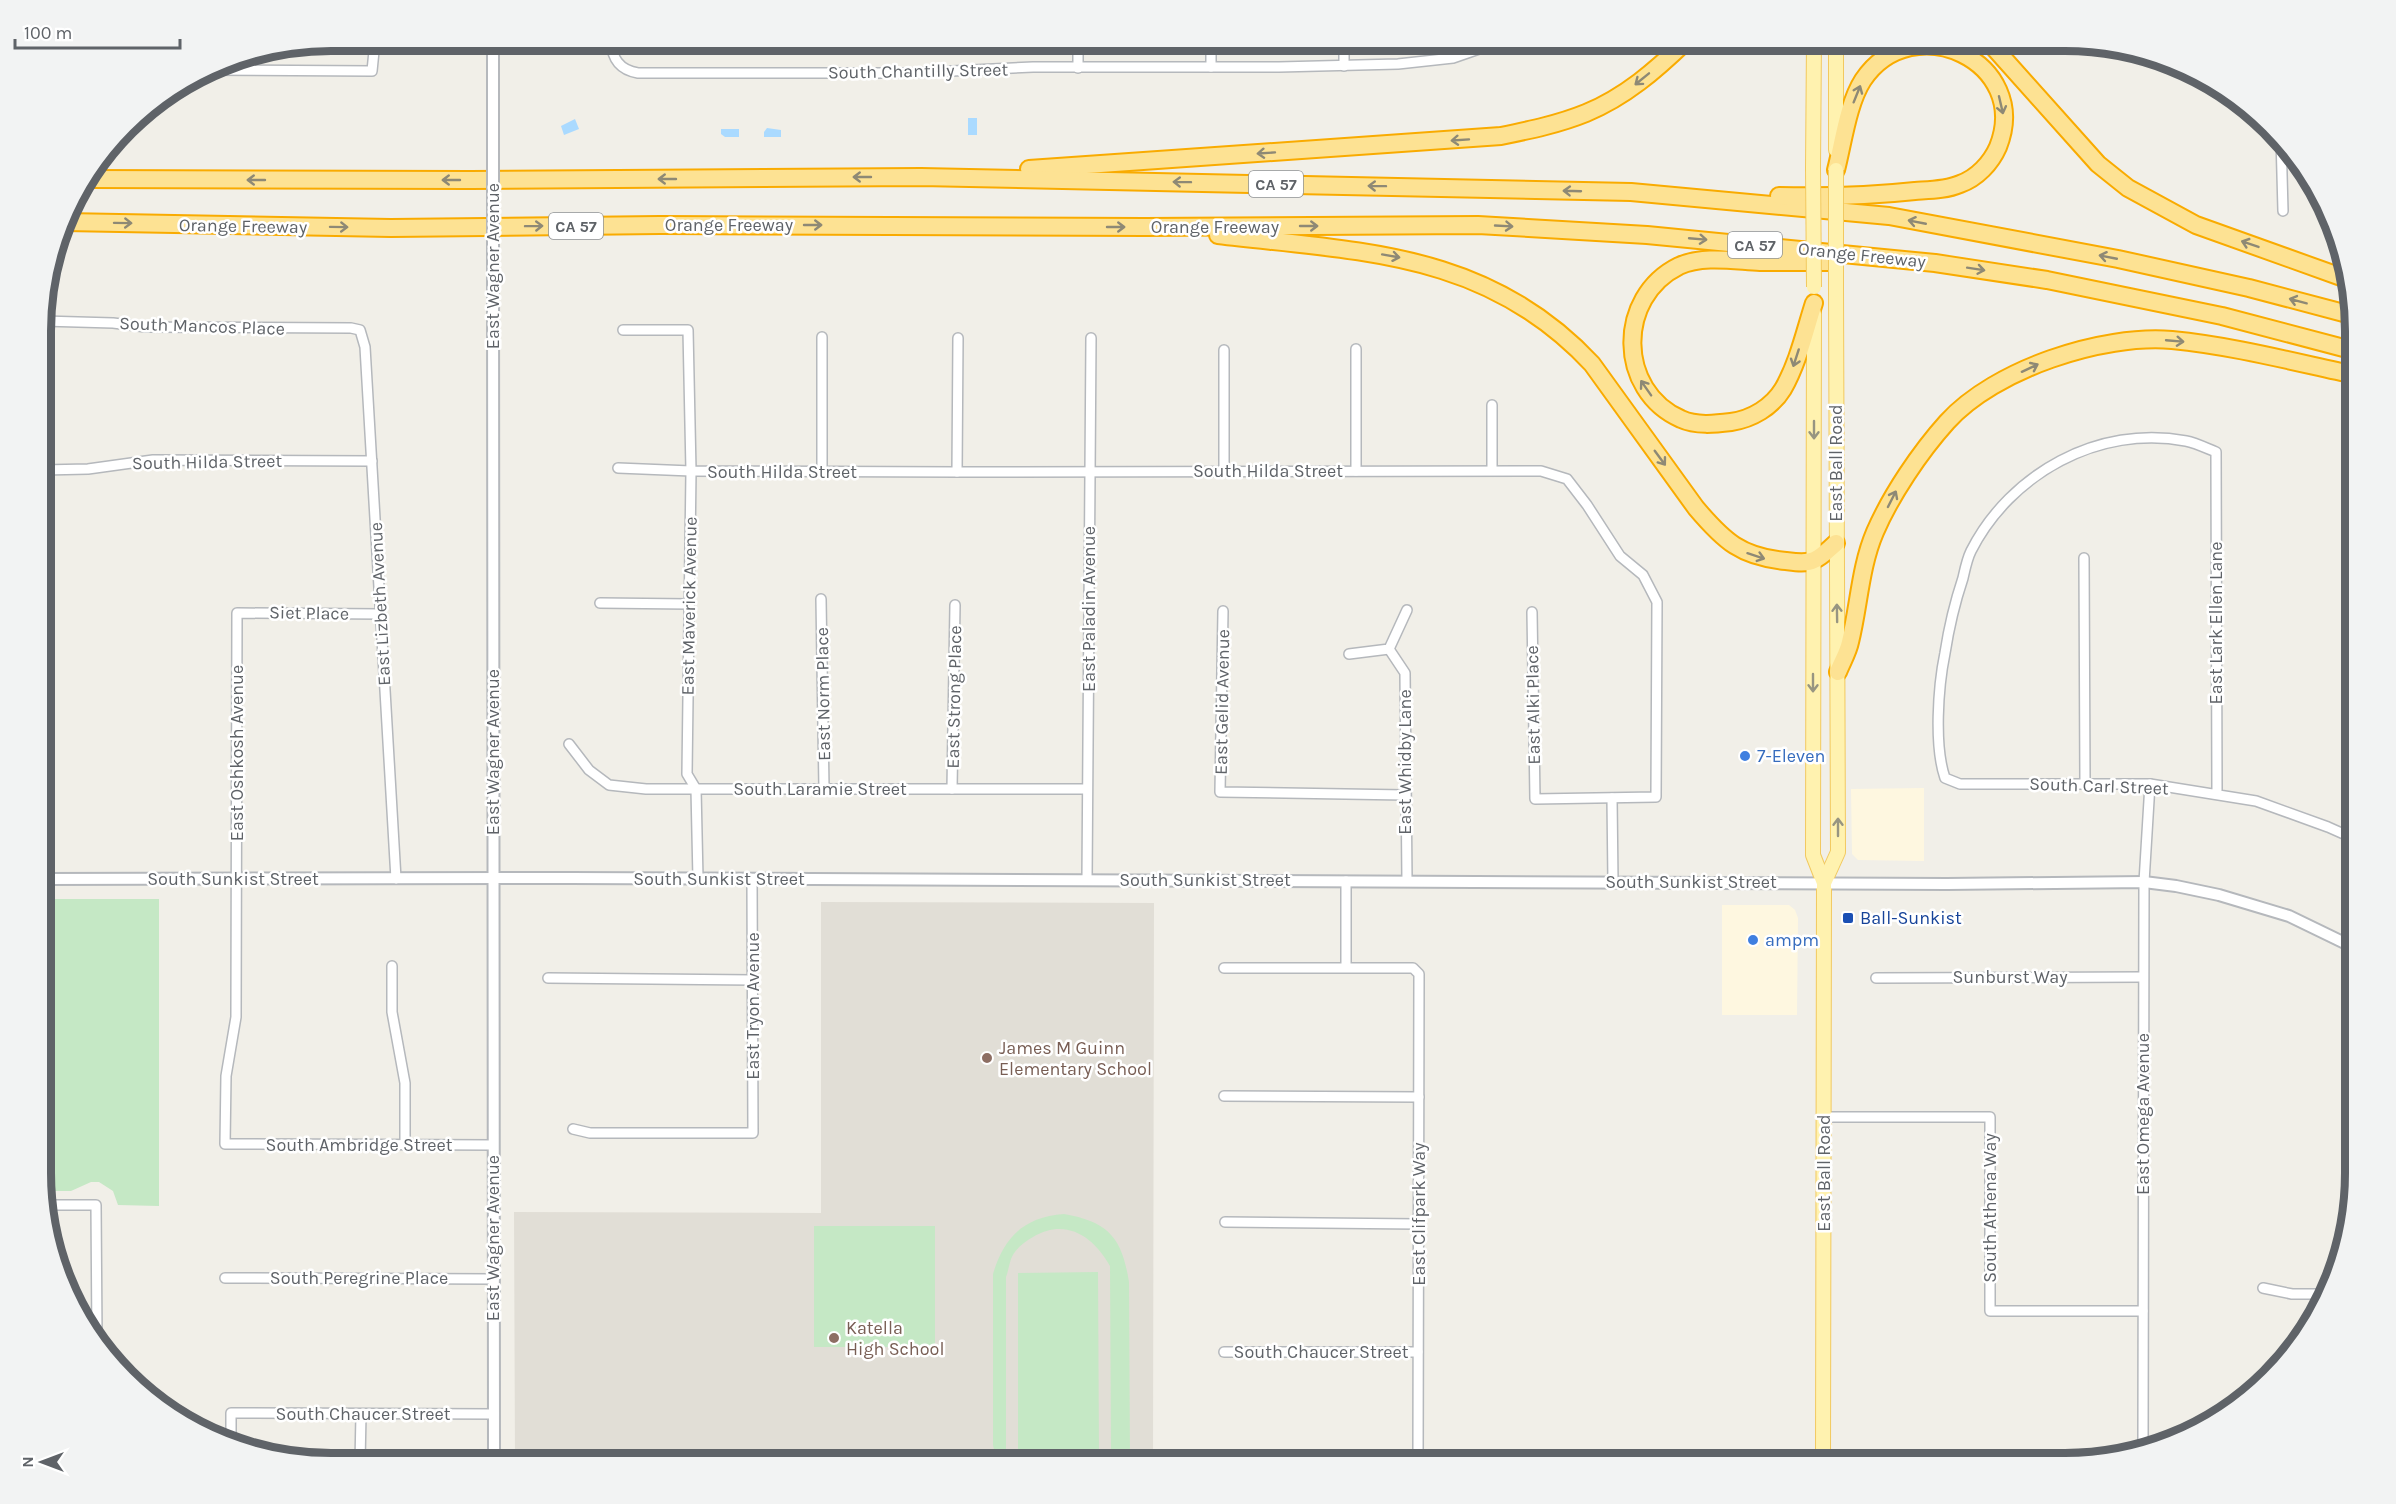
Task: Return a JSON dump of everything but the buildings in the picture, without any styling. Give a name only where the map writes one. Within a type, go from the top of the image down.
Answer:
[{"type":"highway","points":[[921,177],[1502,136],[1552,124],[1587,112],[1628,90],[1675,51]]},
{"type":"highway","points":[[1836,170],[1855,94],[1872,69],[1894,53],[1901,51]]},
{"type":"highway","points":[[1631,192],[1855,197],[1944,189],[1959,185],[1971,179],[1990,161],[2001,138],[2003,112],[1995,85],[1976,61],[1960,51]]},
{"type":"highway","points":[[1998,51],[2098,164],[2128,188],[2196,225],[2340,277]]},
{"type":"highway","name":"CA 57","points":[[96,179],[482,180],[921,177],[1631,192],[1889,216],[2118,259],[2248,288],[2344,313]]},
{"type":"highway","name":"Orange Freeway","points":[[73,222],[391,228],[660,225],[1145,227],[1479,225],[1647,235],[1935,263],[2048,280],[2222,316],[2345,348]]},
{"type":"highway","points":[[1145,227],[1393,256],[1431,265],[1500,293],[1533,312],[1578,349],[1592,364],[1696,508],[1722,536],[1748,553],[1762,558],[1799,562],[1814,560],[1836,543]]},
{"type":"highway","points":[[1814,295],[1792,369],[1782,389],[1770,405],[1756,415],[1735,422],[1716,424],[1683,420],[1656,403],[1635,371],[1631,338],[1633,323],[1640,305],[1660,280],[1680,266],[1703,260],[1935,263]]},
{"type":"highway","points":[[1838,672],[1850,644],[1868,552],[1875,532],[1896,490],[1948,421],[1976,398],[2007,378],[2043,361],[2116,341],[2170,340],[2226,347],[2345,373]]},
{"type":"main road","name":"East Ball Road","points":[[1814,51],[1813,855],[1824,883],[1823,1453]]},
{"type":"main road","name":"East Ball Road","points":[[1824,883],[1838,852],[1836,51]]},
{"type":"street","points":[[229,70],[372,71],[374,51]]},
{"type":"street","name":"East Wagner Avenue","points":[[493,51],[494,1453]]},
{"type":"street","name":"South Chantilly Street","points":[[612,51],[620,65],[638,73],[912,73],[1034,67],[1344,66],[1436,61],[1475,51]]},
{"type":"street","points":[[1078,51],[1078,68]]},
{"type":"street","points":[[1211,51],[1211,67]]},
{"type":"street","points":[[1344,51],[1344,66]]},
{"type":"street","points":[[2281,155],[2283,211]]},
{"type":"street","name":"South Mancos Place","points":[[52,321],[164,328],[351,328],[360,330]]},
{"type":"street","name":"East Lizbeth Avenue","points":[[360,330],[365,347],[396,879]]},
{"type":"street","name":"East Maverick Avenue","points":[[623,330],[688,330],[691,471],[687,774],[696,789],[698,879]]},
{"type":"street","points":[[822,337],[822,472]]},
{"type":"street","points":[[957,472],[958,338]]},
{"type":"street","name":"East Paladin Avenue","points":[[1087,880],[1091,338]]},
{"type":"street","points":[[1356,349],[1356,471]]},
{"type":"street","points":[[1224,351],[1224,472]]},
{"type":"street","points":[[1492,405],[1492,471]]},
{"type":"street","name":"South Carl Street","points":[[2216,452],[2186,441],[2145,438],[2107,441],[2072,454],[2034,476],[2001,507],[1970,552],[1952,614],[1940,680],[1940,762],[1945,778],[1960,784],[2150,784],[2256,801],[2345,834]]},
{"type":"street","name":"East Lark Ellen Lane","points":[[2216,452],[2217,794]]},
{"type":"street","name":"South Hilda Street","points":[[51,470],[153,460],[372,461]]},
{"type":"street","name":"South Hilda Street","points":[[618,468],[822,472],[1541,471],[1567,479],[1620,556],[1643,574],[1657,602],[1656,797],[1612,798]]},
{"type":"street","points":[[2084,558],[2085,784]]},
{"type":"street","name":"East Norm Place","points":[[821,599],[824,789]]},
{"type":"street","points":[[600,603],[689,604]]},
{"type":"street","name":"East Strong Place","points":[[952,789],[955,605]]},
{"type":"street","points":[[1348,654],[1389,649],[1407,610]]},
{"type":"street","name":"East Gelid Avenue","points":[[1223,611],[1220,792],[1405,795]]},
{"type":"street","name":"East Alki Place","points":[[1532,612],[1534,799],[1612,798]]},
{"type":"street","name":"Siet Place","points":[[237,613],[381,614]]},
{"type":"street","name":"East Oshkosh Avenue","points":[[225,1144],[226,1076],[236,1017],[237,613]]},
{"type":"street","name":"East Whidby Lane","points":[[1389,649],[1405,673],[1407,881]]},
{"type":"street","name":"South Laramie Street","points":[[569,744],[589,770],[609,784],[645,789],[1088,789]]},
{"type":"street","name":"East Omega Avenue","points":[[2143,1441],[2144,882],[2150,784]]},
{"type":"street","points":[[1612,798],[1613,882]]},
{"type":"street","name":"South Sunkist Street","points":[[51,879],[2144,882],[2219,895],[2289,916],[2345,943]]},
{"type":"street","name":"East Tryon Avenue","points":[[573,1129],[590,1133],[753,1133],[752,879]]},
{"type":"street","points":[[1224,968],[1346,968],[1346,881]]},
{"type":"street","points":[[392,966],[392,1012],[405,1083],[405,1145]]},
{"type":"street","name":"East Clifpark Way","points":[[1346,968],[1413,968],[1419,974],[1418,1453]]},
{"type":"street","name":"Sunburst Way","points":[[1876,978],[2143,977]]},
{"type":"street","points":[[548,978],[753,980]]},
{"type":"street","points":[[1224,1096],[1419,1097]]},
{"type":"street","name":"South Athena Way","points":[[1824,1117],[1990,1117],[1990,1311],[2143,1311]]},
{"type":"street","name":"South Ambridge Street","points":[[225,1144],[493,1146]]},
{"type":"street","points":[[53,1205],[96,1205],[97,1326]]},
{"type":"street","points":[[1225,1222],[1418,1224]]},
{"type":"street","name":"South Peregrine Place","points":[[225,1278],[494,1279]]},
{"type":"street","points":[[2263,1288],[2292,1294],[2317,1294]]},
{"type":"street","name":"South Chaucer Street","points":[[1224,1352],[1418,1352]]},
{"type":"street","name":"South Chaucer Street","points":[[231,1434],[231,1413],[494,1414]]},
{"type":"street","points":[[360,1453],[361,1414]]},
{"type":"shaded area","points":[[1924,788],[1924,861],[1858,860],[1852,854],[1851,789]]},
{"type":"shaded area","points":[[821,902],[1154,903],[1153,1453],[515,1453],[514,1212],[821,1213]]},
{"type":"shaded area","points":[[1722,905],[1789,905],[1795,910],[1798,918],[1797,1015],[1722,1015]]},
{"type":"green space","points":[[51,899],[159,899],[159,1206],[118,1205],[113,1191],[99,1182],[91,1182],[71,1191],[52,1191]]},
{"type":"green space","points":[[1064,1214],[1079,1217],[1102,1227],[1117,1243],[1122,1254],[1129,1282],[1130,1453],[1110,1453],[1110,1266],[1096,1246],[1087,1239],[1078,1233],[1057,1229],[1045,1231],[1020,1246],[1011,1259],[1006,1277],[1007,1453],[995,1453],[993,1274],[1003,1249],[1018,1231],[1038,1219]]},
{"type":"green space","points":[[814,1226],[935,1226],[935,1347],[814,1347]]},
{"type":"green space","points":[[1098,1272],[1099,1453],[1018,1453],[1018,1273]]},
{"type":"water","points":[[968,118],[977,118],[977,135],[968,135]]},
{"type":"water","points":[[575,119],[579,129],[564,135],[561,126]]},
{"type":"water","points":[[767,128],[781,130],[781,137],[764,137]]},
{"type":"water","points":[[721,129],[739,129],[739,137],[725,137],[721,134]]},
{"type":"place","name":"7-Eleven","points":[[1745,756]]},
{"type":"place","name":"Ball-Sunkist","points":[[1848,918]]},
{"type":"place","name":"ampm","points":[[1753,940]]},
{"type":"place","name":"James M Guinn Elementary School","points":[[987,1058]]},
{"type":"place","name":"Katella High School","points":[[834,1338]]}]
